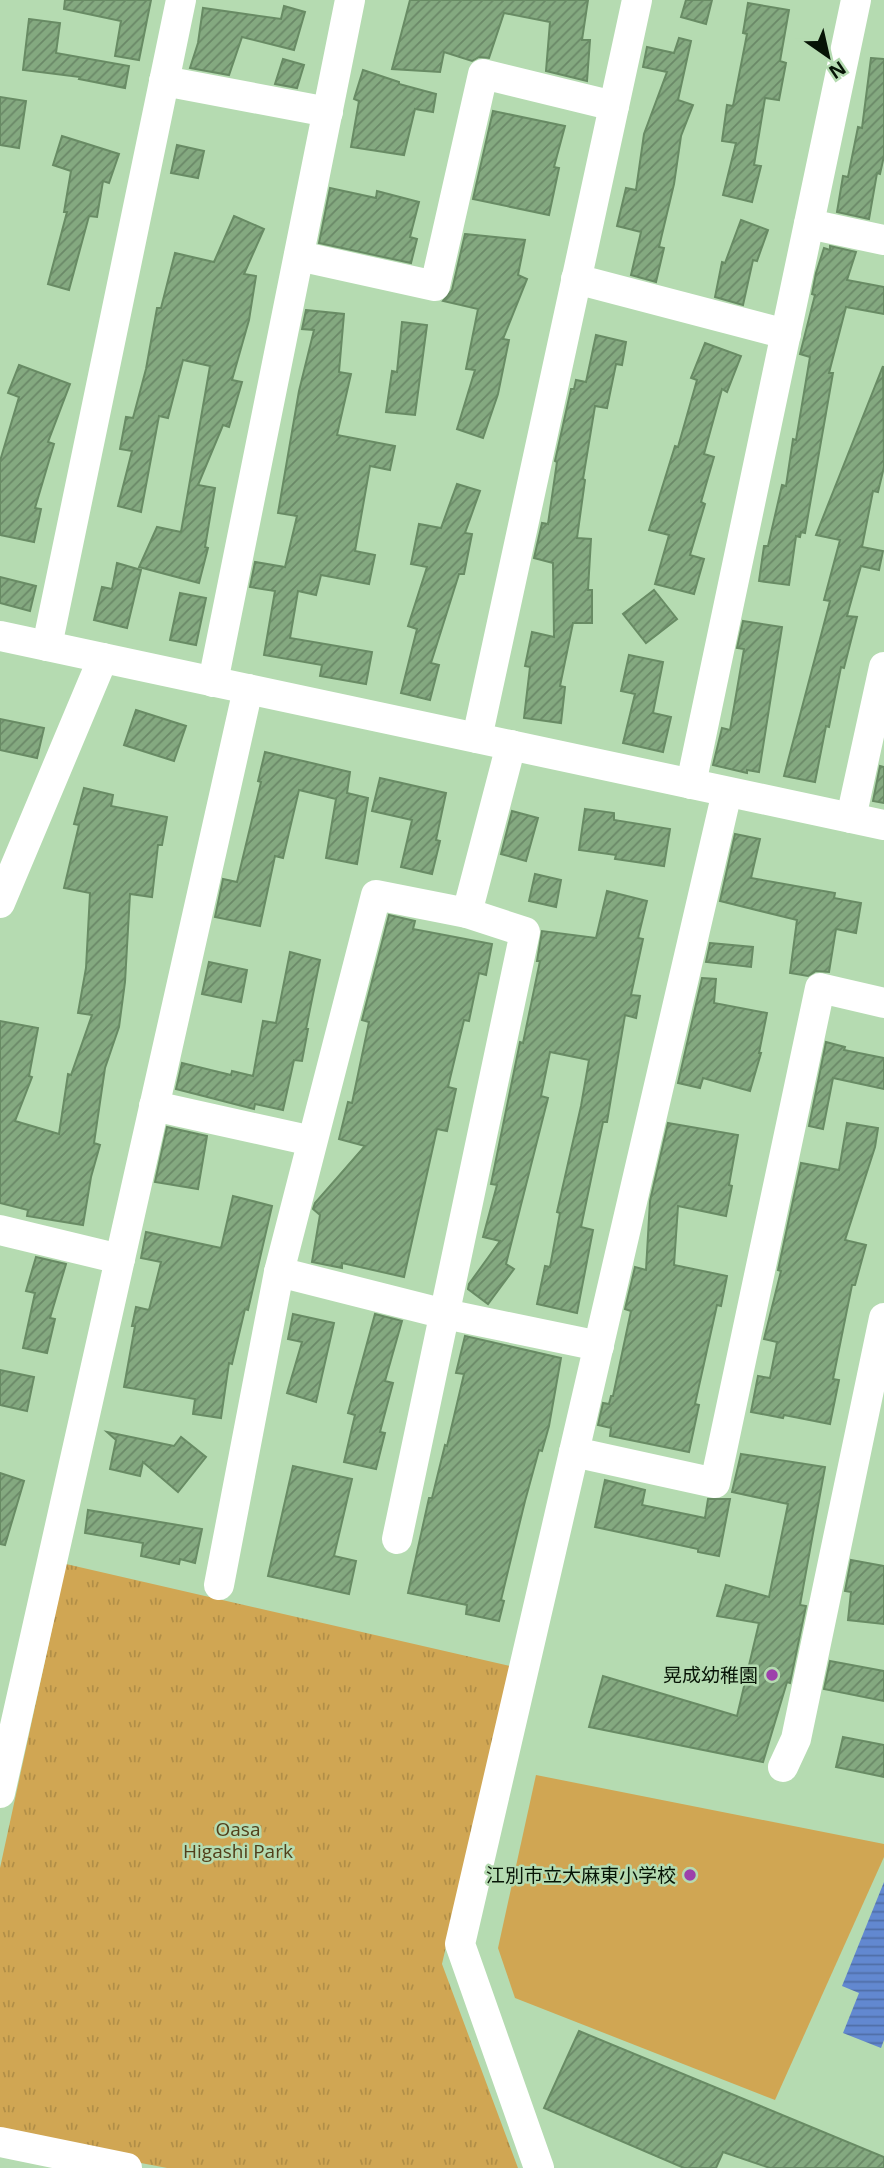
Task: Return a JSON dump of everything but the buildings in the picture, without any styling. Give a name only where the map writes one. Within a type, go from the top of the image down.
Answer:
[{"type":"street","points":[[47,646],[181,0]]},
{"type":"street","points":[[213,682],[350,0]]},
{"type":"street","points":[[477,738],[637,0]]},
{"type":"street","points":[[691,784],[856,0]]},
{"type":"street","points":[[299,257],[435,286],[483,74],[614,106]]},
{"type":"street","points":[[164,81],[328,112]]},
{"type":"street","points":[[809,223],[884,240]]},
{"type":"street","points":[[576,279],[786,334]]},
{"type":"street","points":[[0,636],[884,825]]},
{"type":"street","points":[[0,903],[103,658]]},
{"type":"street","points":[[851,818],[884,667]]},
{"type":"street","points":[[0,1793],[248,689]]},
{"type":"street","points":[[467,913],[511,746]]},
{"type":"street","points":[[539,2168],[460,1944],[727,792]]},
{"type":"street","points":[[219,1585],[279,1272],[376,895],[467,913],[525,932],[397,1539]]},
{"type":"street","points":[[574,1452],[715,1483],[820,988],[884,1003]]},
{"type":"street","points":[[154,1106],[312,1141]]},
{"type":"street","points":[[0,1230],[120,1259]]},
{"type":"street","points":[[279,1272],[444,1314],[599,1346]]},
{"type":"street","points":[[783,1767],[796,1739],[874,1410],[884,1318]]},
{"type":"street","points":[[0,2142],[114,2167]]},
{"type":"green space","name":"Oasa Higashi Park","points":[[66,1564],[510,1666],[442,1964],[518,2168],[167,2168],[0,2136],[0,1868]]},
{"type":"green space","points":[[536,1775],[884,1844],[884,1857],[775,2100],[515,1998],[498,1948]]},
{"type":"water","points":[[884,1882],[884,2040],[881,2048],[843,2033],[859,1993],[842,1986]]},
{"type":"place","name":"晃成幼稚園","points":[[772,1675]]},
{"type":"place","name":"江別市立大麻東小学校","points":[[690,1875]]}]
